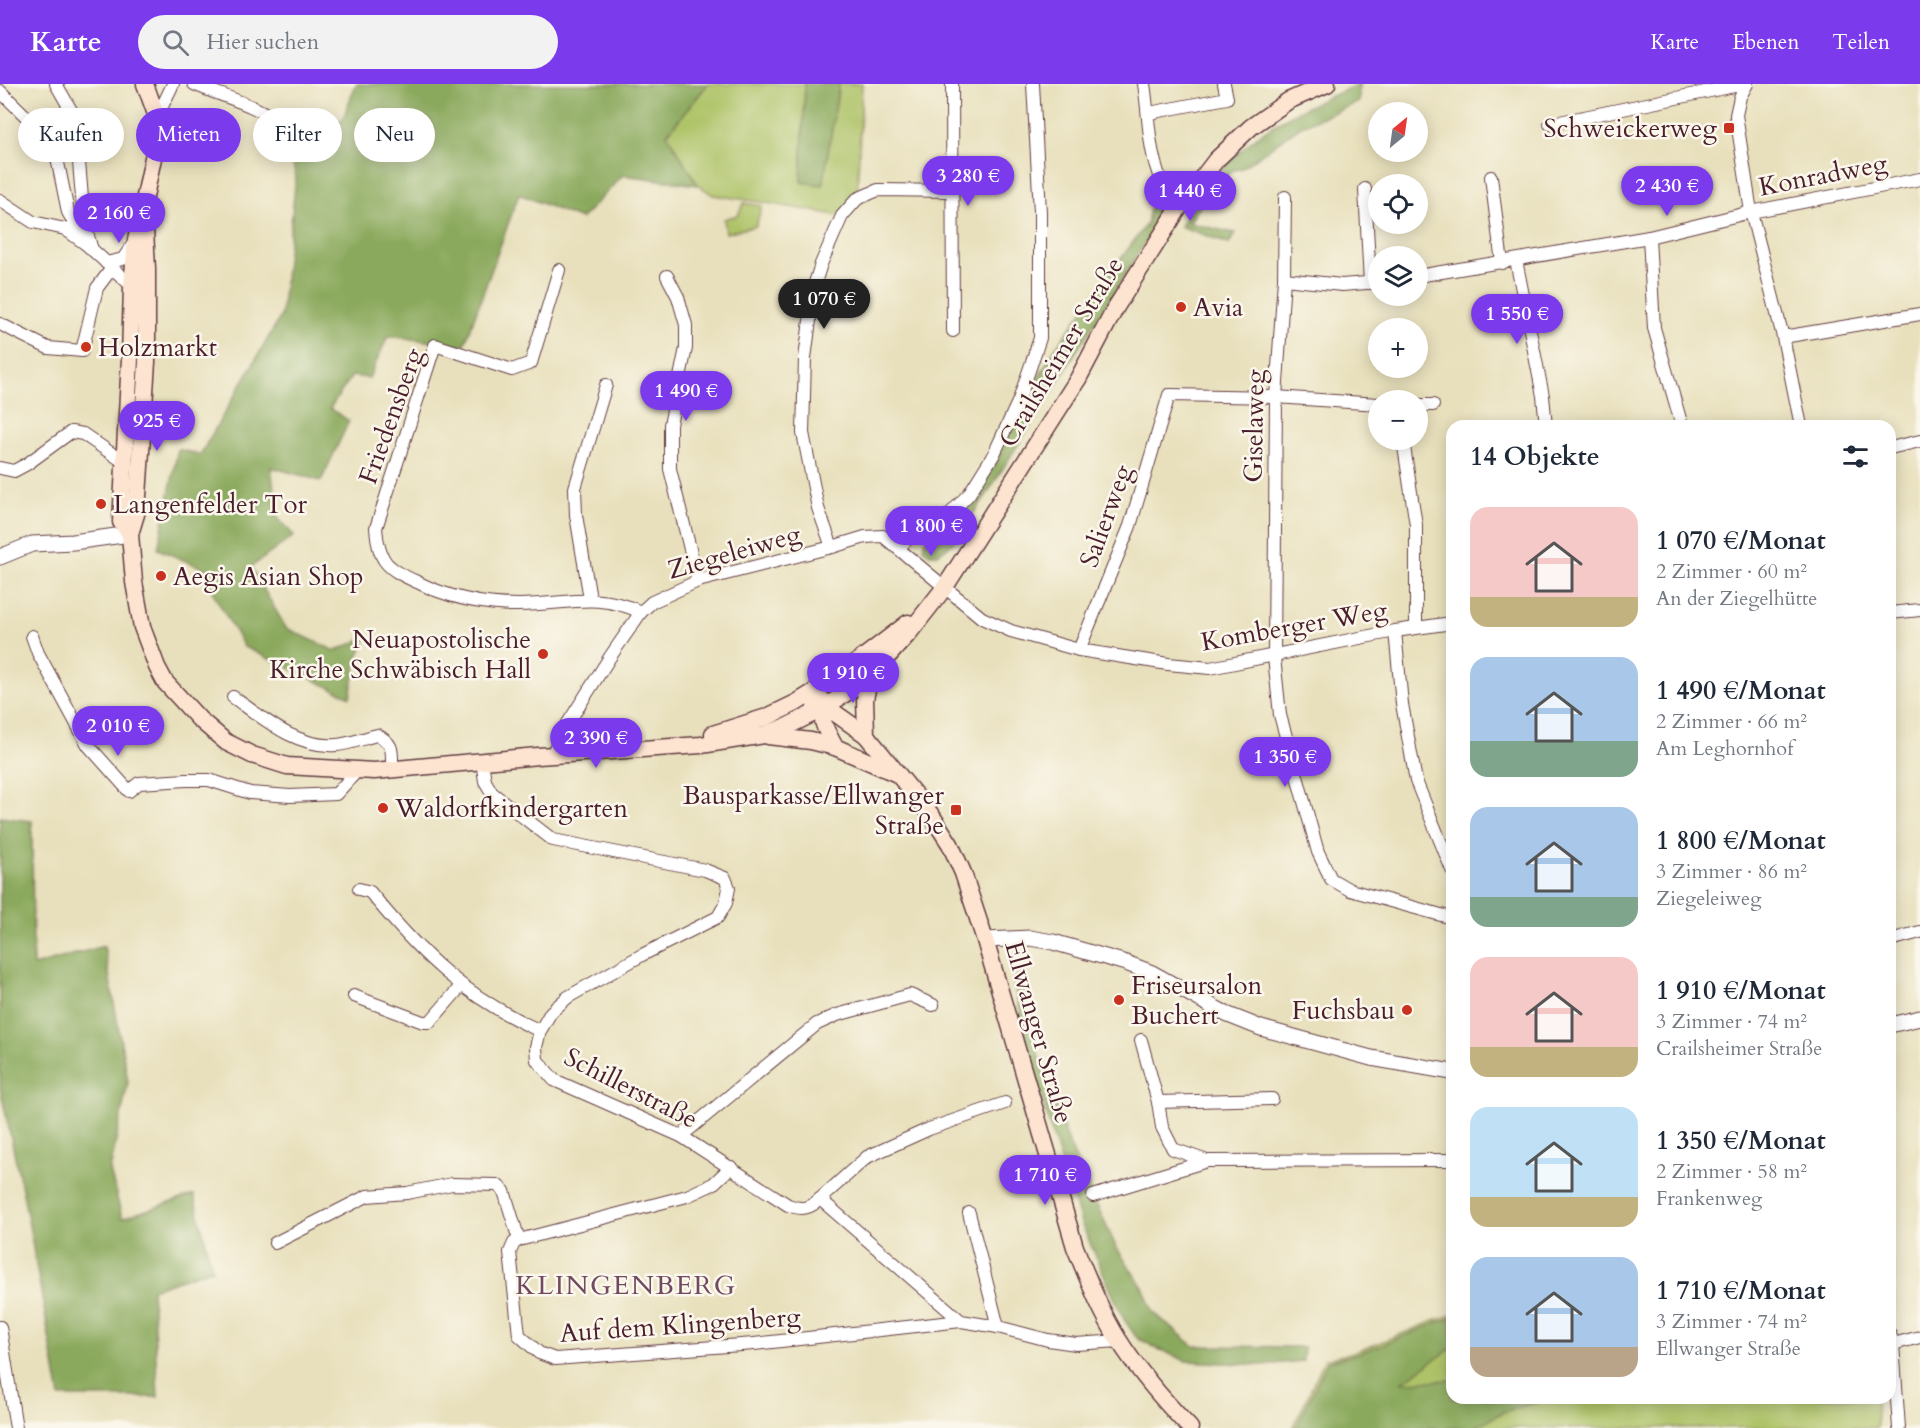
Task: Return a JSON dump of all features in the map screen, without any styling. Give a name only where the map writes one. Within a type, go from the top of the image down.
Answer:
[{"type":"main road","points":[[145,84],[154,108]]},
{"type":"main road","name":"Crailsheimer Straße","points":[[144,210],[147,362],[137,511],[130,534],[134,582],[142,627],[157,668],[180,700],[226,742],[252,755],[286,766],[374,771],[637,748],[701,745],[764,735],[788,726],[822,708],[870,676],[909,633],[941,592],[1078,379],[1116,307],[1179,208],[1216,160],[1251,127],[1288,101],[1327,84]]},
{"type":"main road","points":[[144,210],[152,162]]},
{"type":"main road","name":"Crailsheimer Straße","points":[[130,534],[121,522],[132,286],[136,240],[144,210]]},
{"type":"main road","points":[[132,286],[147,307]]},
{"type":"main road","name":"Crailsheimer Straße","points":[[637,748],[712,734],[767,717],[796,703],[835,679],[901,629],[941,592]]},
{"type":"main road","points":[[866,735],[865,699],[870,676]]},
{"type":"main road","name":"Crailsheimer Straße","points":[[822,708],[835,679]]},
{"type":"main road","points":[[796,703],[835,713],[866,735],[898,774]]},
{"type":"main road","points":[[822,708],[822,719],[835,747]]},
{"type":"main road","name":"Ellwanger Straße","points":[[764,735],[811,741],[835,747],[898,774],[932,816],[950,843],[986,940],[1075,1247],[1092,1290],[1119,1341],[1139,1369],[1190,1428]]},
{"type":"street","points":[[161,108],[173,84]]},
{"type":"street","points":[[194,84],[254,108]]},
{"type":"street","points":[[952,84],[953,331]]},
{"type":"street","points":[[899,548],[912,534],[949,515],[969,494],[994,454],[1019,400],[1040,338],[1040,212],[1033,84]]},
{"type":"street","points":[[1144,84],[1149,113],[1151,150],[1162,180],[1179,208]]},
{"type":"street","points":[[1149,113],[1227,98],[1224,84]]},
{"type":"street","points":[[1550,124],[1746,84]]},
{"type":"street","points":[[1746,84],[1736,115],[1751,212],[1783,337],[1800,420]]},
{"type":"street","points":[[57,85],[72,112],[77,138],[84,222],[89,247]]},
{"type":"street","points":[[0,91],[46,136],[56,153],[68,212],[89,247]]},
{"type":"street","points":[[1491,177],[1502,263]]},
{"type":"street","name":"Konradweg","points":[[1428,274],[1649,237],[1751,212],[1920,179]]},
{"type":"street","points":[[1365,189],[1371,246]]},
{"type":"street","points":[[832,547],[818,508],[803,433],[804,357],[815,283],[821,264],[842,216],[856,198],[878,190],[953,190]]},
{"type":"street","name":"Giselaweg","points":[[1285,197],[1284,279],[1276,397],[1274,657],[1280,714],[1318,852],[1331,879],[1350,890],[1446,916]]},
{"type":"street","points":[[0,200],[33,222],[64,229],[89,247],[132,286]]},
{"type":"street","points":[[1649,237],[1654,328],[1680,420]]},
{"type":"street","points":[[1,326],[48,348],[82,351],[97,288],[110,265],[123,259],[136,240]]},
{"type":"street","points":[[1516,260],[1543,396],[1545,420]]},
{"type":"street","name":"Friedensberg","points":[[559,270],[531,363],[512,370],[435,345],[376,528],[378,549],[384,561],[393,570],[447,596],[483,603],[520,605],[590,599]]},
{"type":"street","points":[[667,276],[678,297],[686,325],[686,348],[670,425],[670,469],[698,581]]},
{"type":"street","points":[[1284,279],[1342,285],[1368,283]]},
{"type":"street","points":[[1783,337],[1920,314]]},
{"type":"street","points":[[606,385],[575,488],[576,515],[590,599],[605,600],[641,612]]},
{"type":"street","name":"Salierweg","points":[[1079,650],[1130,526],[1169,395],[1276,397]]},
{"type":"street","points":[[1276,397],[1368,403]]},
{"type":"street","points":[[1428,405],[1433,405]]},
{"type":"street","points":[[0,468],[14,471],[71,432],[83,434],[124,462]]},
{"type":"street","points":[[1896,447],[1920,441]]},
{"type":"street","points":[[1405,450],[1416,525],[1416,627]]},
{"type":"street","points":[[0,556],[32,544],[73,542],[130,534]]},
{"type":"street","name":"Ziegeleiweg","points":[[552,755],[563,731],[641,612],[652,602],[698,581],[865,537],[882,536],[899,548],[941,592]]},
{"type":"street","name":"Komberger Weg","points":[[941,592],[982,618],[1011,631],[1079,650],[1210,668],[1416,627],[1446,624]]},
{"type":"street","points":[[1896,612],[1920,610]]},
{"type":"street","points":[[1395,631],[1402,704],[1416,781],[1446,855]]},
{"type":"street","points":[[33,636],[38,653],[88,746],[129,791],[139,783],[209,780],[250,793],[291,796],[336,794],[357,771]]},
{"type":"street","points":[[233,698],[298,740],[311,744],[336,745],[377,735],[386,740],[392,748],[392,768]]},
{"type":"street","name":"Schillerstraße","points":[[482,761],[485,781],[492,793],[553,840],[705,870],[725,878],[729,888],[726,903],[718,917],[642,955],[568,997],[551,1012],[540,1031],[536,1047],[537,1060],[554,1080],[681,1136],[788,1205],[800,1209],[810,1208],[820,1199]]},
{"type":"street","points":[[359,889],[370,892],[433,963],[461,986],[504,1015],[540,1031]]},
{"type":"street","points":[[1896,938],[1920,932]]},
{"type":"street","points":[[986,940],[1030,938],[1053,942],[1152,973],[1226,1014],[1261,1028],[1371,1058],[1446,1071]]},
{"type":"street","points":[[354,996],[423,1022],[430,1022],[461,986]]},
{"type":"street","points":[[681,1136],[817,1024],[837,1015],[910,995],[933,1005]]},
{"type":"street","points":[[1896,1024],[1920,1018]]},
{"type":"street","points":[[1141,1040],[1158,1102],[1162,1127],[1173,1149],[1207,1161]]},
{"type":"street","points":[[1158,1102],[1272,1100]]},
{"type":"street","points":[[1005,1103],[929,1129],[867,1157],[820,1199],[961,1321],[1076,1344],[1119,1341]]},
{"type":"street","points":[[1093,1196],[1207,1161],[1446,1160]]},
{"type":"street","points":[[275,1243],[367,1196],[407,1193],[452,1184],[497,1185],[504,1191],[519,1240],[687,1196],[713,1184],[731,1167]]},
{"type":"street","points":[[969,1214],[998,1327]]},
{"type":"street","name":"Auf dem Klingenberg","points":[[519,1240],[510,1252],[519,1335],[539,1353],[555,1359],[754,1344],[961,1321]]},
{"type":"street","points":[[0,1327],[16,1428]]},
{"type":"street","points":[[1896,1339],[1920,1337]]},
{"type":"street","points":[[1896,1390],[1899,1428]]},
{"type":"green space","points":[[356,84],[708,84],[667,134],[698,185],[623,175],[581,219],[519,194],[464,346],[388,336],[369,378],[352,376],[330,408],[349,421],[321,481],[271,467],[278,518],[294,536],[251,567],[286,628],[335,651],[367,637],[357,660],[350,697],[244,647],[213,593],[205,569],[158,549],[178,449],[200,455],[281,316],[296,177],[292,162],[342,162],[342,121]]},
{"type":"green space","points":[[708,84],[805,84],[801,182],[823,185],[839,84],[862,84],[857,199],[842,216],[713,195],[698,185],[667,134]]},
{"type":"green space","points":[[805,84],[839,84],[823,185],[801,182]]},
{"type":"green space","points":[[1359,84],[1359,102],[1301,126],[1242,168],[1231,171],[1214,195],[1205,199],[1189,223],[1235,233],[1229,244],[1180,226],[1212,182],[1249,143],[1298,111]]},
{"type":"green space","points":[[744,203],[762,206],[756,226],[726,233],[724,219],[738,215]]},
{"type":"green space","points":[[1159,206],[1163,211],[1160,219],[985,497],[952,544],[938,554],[929,554],[923,548],[926,540],[964,512],[979,491],[996,462],[1026,399],[1055,349],[1147,223],[1150,207]]},
{"type":"green space","points":[[0,817],[32,821],[33,966],[104,946],[128,1082],[110,1170],[122,1218],[194,1195],[212,1269],[152,1289],[158,1397],[60,1397],[24,1198],[0,1088]]},
{"type":"green space","points":[[1030,958],[1025,973],[1025,1007],[1043,1071],[1070,1146],[1116,1247],[1144,1289],[1153,1312],[1194,1346],[1304,1347],[1303,1361],[1261,1365],[1186,1361],[1136,1337],[1123,1318],[1082,1225],[1050,1127],[1027,1045],[1014,983],[1022,962]]},
{"type":"green space","points":[[1446,1317],[1446,1404],[1876,1404],[1877,1428],[1293,1428],[1325,1359],[1358,1351]]},
{"type":"green space","points":[[1446,1320],[1446,1352],[1402,1382],[1446,1380],[1446,1404],[1532,1404],[1503,1412],[1473,1428],[1296,1428],[1328,1361],[1360,1353]]},
{"type":"place","name":"Schweickerweg","points":[[1729,128]]},
{"type":"place","name":"Avia","points":[[1181,307]]},
{"type":"place","name":"Holzmarkt","points":[[86,347]]},
{"type":"place","name":"Langenfelder Tor","points":[[101,504]]},
{"type":"place","name":"Aegis Asian Shop","points":[[161,576]]},
{"type":"place","name":"Neuapostolische Kirche Schwäbisch Hall","points":[[543,654]]},
{"type":"place","name":"Waldorfkindergarten","points":[[383,808]]},
{"type":"place","name":"Bausparkasse/Ellwanger Straße","points":[[956,810]]},
{"type":"place","name":"Friseursalon Buchert","points":[[1119,1000]]},
{"type":"place","name":"Fuchsbau","points":[[1407,1010]]},
{"type":"district","name":"KLINGENBERG","points":[[626,1285]]}]
